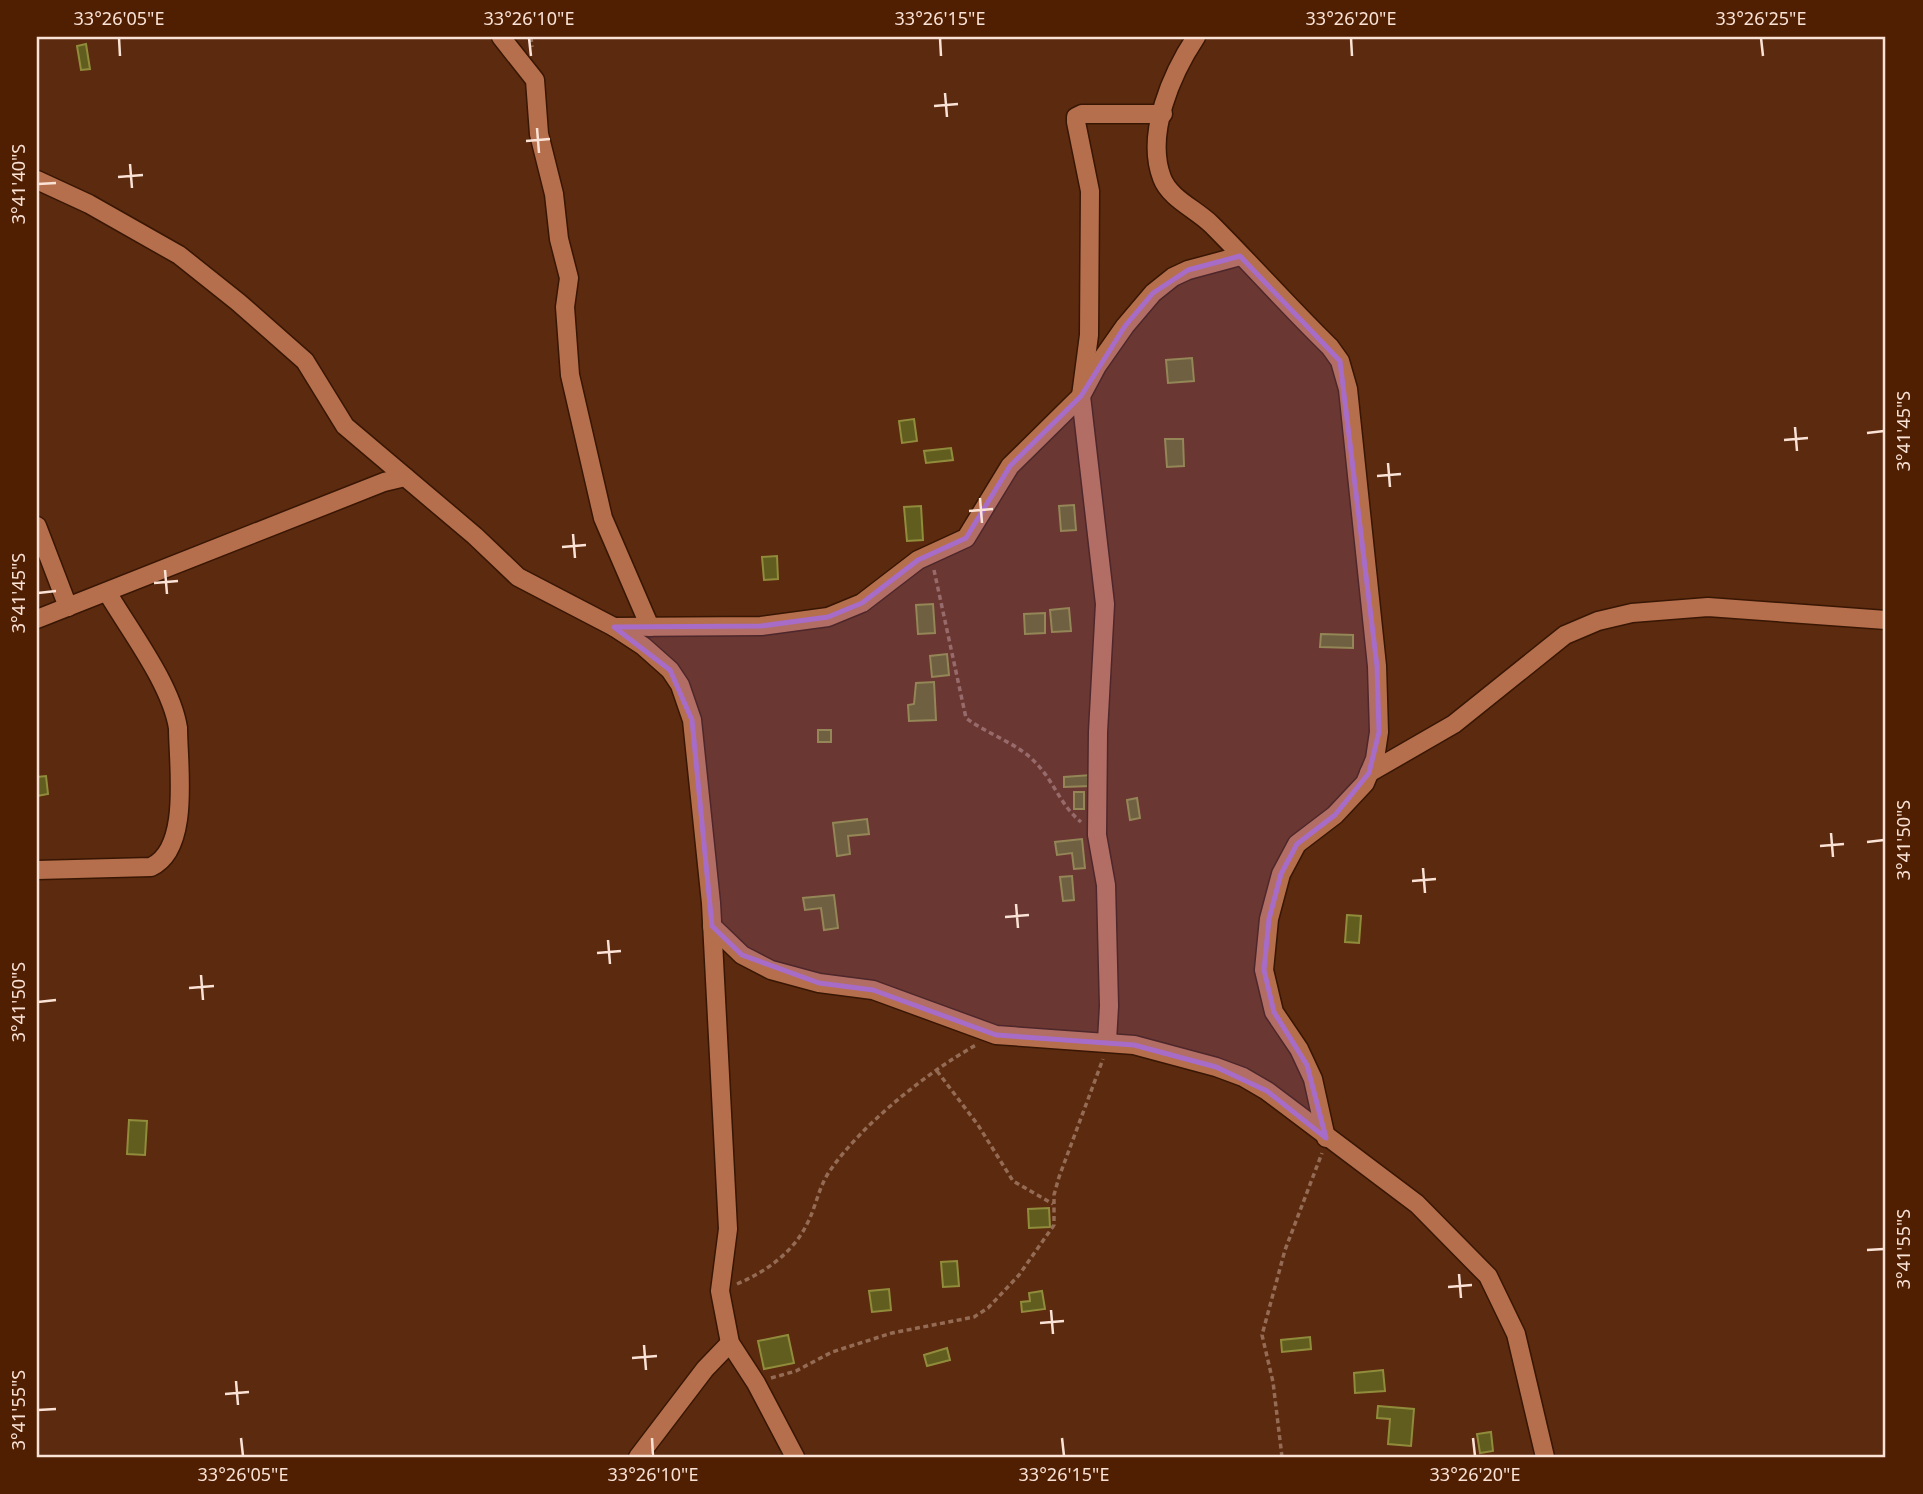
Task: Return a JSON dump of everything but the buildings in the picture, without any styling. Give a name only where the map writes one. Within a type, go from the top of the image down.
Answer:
[{"type":"street","points":[[501,37],[535,80],[538,134],[554,194],[559,239],[569,278],[565,307],[570,375],[603,518],[650,627]]},
{"type":"street","points":[[1196,37],[1178,68],[1163,114],[1158,152],[1166,185],[1213,225],[1336,354],[1348,389],[1377,666],[1379,732],[1365,783],[1335,815],[1297,844],[1281,874],[1269,919],[1264,970],[1274,1012],[1307,1065],[1326,1138]]},
{"type":"street","points":[[1107,1041],[1109,1006],[1106,885],[1097,835],[1098,732],[1105,604],[1081,396],[1089,335],[1090,191],[1076,117],[1082,114],[1163,114]]},
{"type":"street","points":[[37,180],[89,204],[179,255],[305,361],[345,426],[526,584],[614,626],[643,646],[670,670],[686,699],[693,732],[712,926],[728,1229],[720,1291],[730,1343],[756,1383],[795,1457]]},
{"type":"street","points":[[614,626],[761,626],[828,617],[862,603],[887,582],[931,554],[966,538],[981,518],[1010,466],[1081,396],[1097,366],[1125,326],[1153,293],[1172,277],[1188,270],[1240,256]]},
{"type":"street","points":[[37,619],[384,482],[405,477]]},
{"type":"street","points":[[37,526],[68,607]]},
{"type":"street","points":[[37,870],[151,867],[164,858],[176,836],[178,728],[175,713],[168,693],[107,592]]},
{"type":"street","points":[[1369,773],[1454,724],[1565,635],[1598,621],[1632,613],[1709,607],[1886,620]]},
{"type":"street","points":[[712,926],[742,955],[771,970],[819,983],[873,990],[996,1035],[1134,1045],[1243,1077],[1299,1114],[1326,1138],[1417,1203],[1488,1276],[1516,1334],[1545,1457]]},
{"type":"street","points":[[638,1457],[690,1387],[730,1343]]},
{"type":"path","points":[[931,554],[966,718],[1032,758],[1045,772],[1066,810],[1097,835]]},
{"type":"path","points":[[720,1291],[764,1271],[789,1250],[809,1221],[829,1173],[863,1133],[955,1057],[996,1035]]},
{"type":"path","points":[[756,1383],[796,1371],[832,1352],[875,1338],[974,1317],[988,1308],[1018,1275],[1054,1225],[1059,1177],[1094,1087],[1107,1041]]},
{"type":"path","points":[[937,1071],[978,1125],[1013,1181],[1054,1205]]},
{"type":"path","points":[[1282,1457],[1273,1382],[1262,1335],[1285,1250],[1314,1180],[1326,1138]]},
{"type":"highlighted area","points":[[1240,256],[1340,361],[1377,666],[1379,732],[1369,773],[1335,815],[1297,844],[1281,874],[1269,919],[1264,970],[1274,1012],[1307,1065],[1326,1138],[1267,1091],[1216,1067],[1134,1045],[996,1035],[873,990],[819,983],[742,955],[712,926],[692,720],[670,670],[614,627],[761,626],[828,617],[862,603],[918,560],[966,538],[1010,466],[1081,396],[1125,326],[1153,293],[1188,270]]}]
